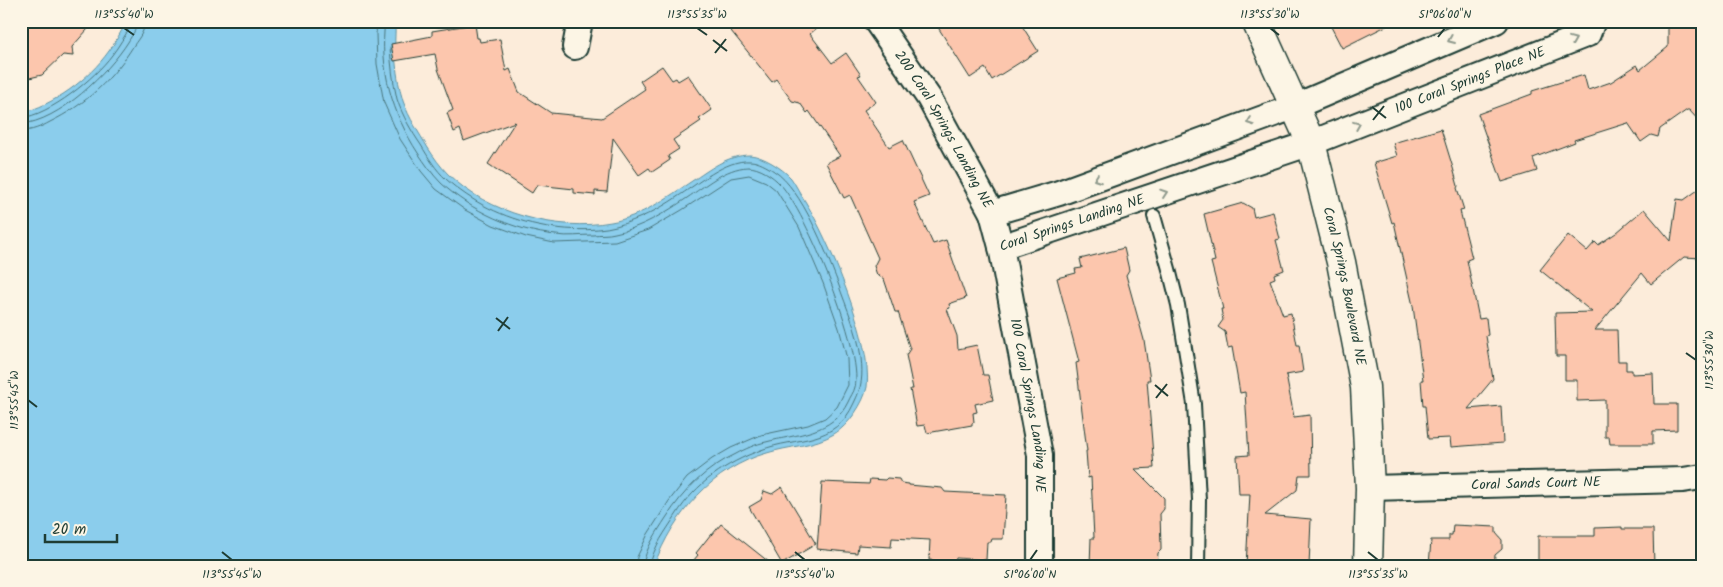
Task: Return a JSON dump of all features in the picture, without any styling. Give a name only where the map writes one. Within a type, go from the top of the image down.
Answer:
[{"type":"street","points":[[575,47],[580,21]]},
{"type":"street","name":"200 Coral Springs Landing NE","points":[[876,21],[929,98],[992,213]]},
{"type":"street","name":"Coral Springs Boulevard NE","points":[[1256,21],[1312,143],[1341,262],[1365,387],[1370,488],[1368,566]]},
{"type":"street","points":[[1296,106],[1496,21]]},
{"type":"street","name":"100 Coral Springs Place NE","points":[[1312,143],[1588,34],[1594,21]]},
{"type":"street","name":"Coral Springs Landing NE","points":[[1296,106],[1059,193],[992,213],[1001,247],[1312,143]]},
{"type":"street","name":"100 Coral Springs Landing NE","points":[[1001,247],[1040,455],[1040,566]]},
{"type":"street","name":"Coral Sands Court NE","points":[[1370,488],[1683,480],[1702,477]]},
{"type":"lane","points":[[1154,216],[1178,305],[1194,404],[1199,500],[1198,566]]},
{"type":"water","points":[[127,21],[396,21],[396,61],[403,101],[414,125],[437,161],[464,188],[482,199],[502,209],[546,221],[568,224],[611,222],[633,216],[654,206],[726,160],[750,155],[772,163],[783,170],[793,181],[815,218],[837,265],[863,345],[867,368],[867,387],[863,400],[850,420],[834,434],[818,441],[767,453],[747,460],[713,482],[684,511],[662,547],[654,566],[21,566],[21,113],[46,104],[81,81],[109,51]]},
{"type":"building","points":[[21,21],[95,21],[72,47],[73,56],[63,55],[42,75],[21,80]]},
{"type":"building","points":[[723,21],[825,21],[810,34],[832,63],[846,53],[861,75],[858,76],[876,102],[864,110],[889,147],[903,140],[929,196],[914,202],[933,244],[946,240],[966,298],[949,304],[950,308],[947,309],[957,336],[958,349],[977,345],[983,375],[988,375],[993,400],[975,404],[977,412],[973,413],[974,422],[972,425],[927,433],[925,425],[917,426],[910,389],[913,389],[906,355],[910,349],[898,312],[895,312],[884,279],[877,275],[874,266],[878,258],[850,195],[844,198],[826,163],[840,156],[809,111],[807,113],[800,103],[792,101],[776,79],[772,82]]},
{"type":"building","points":[[934,21],[1019,21],[1038,51],[992,80],[985,68],[970,78]]},
{"type":"building","points":[[1328,21],[1396,21],[1342,48]]},
{"type":"building","points":[[1668,21],[1702,21],[1702,124],[1687,110],[1660,129],[1658,137],[1651,135],[1641,142],[1628,123],[1574,140],[1575,142],[1533,158],[1537,171],[1502,182],[1478,114],[1532,94],[1532,91],[1584,75],[1588,90],[1611,82],[1637,65],[1640,70],[1668,47]]},
{"type":"building","points":[[475,24],[477,38],[479,38],[480,42],[500,39],[506,71],[510,69],[519,92],[551,113],[602,118],[645,89],[640,81],[662,66],[672,80],[676,78],[678,81],[688,75],[712,110],[699,119],[701,121],[673,140],[679,149],[668,156],[670,160],[652,172],[649,168],[639,175],[613,138],[607,192],[595,191],[595,195],[574,193],[574,189],[537,185],[532,193],[488,164],[515,122],[464,141],[460,129],[454,132],[447,113],[453,110],[438,69],[435,54],[394,61],[391,44],[432,36],[432,31]]},
{"type":"building","points":[[1441,129],[1464,210],[1460,211],[1472,258],[1467,260],[1479,319],[1486,318],[1488,335],[1486,336],[1493,379],[1468,409],[1501,406],[1503,443],[1451,447],[1450,438],[1428,439],[1425,406],[1423,406],[1421,380],[1423,380],[1413,306],[1394,222],[1392,223],[1374,163],[1397,156],[1393,143]]},
{"type":"building","points":[[1702,187],[1702,258],[1684,257],[1651,284],[1642,273],[1595,330],[1617,330],[1618,361],[1626,361],[1626,370],[1632,370],[1632,374],[1653,373],[1654,404],[1677,404],[1677,430],[1653,431],[1653,444],[1610,444],[1609,437],[1605,437],[1605,400],[1577,401],[1577,380],[1565,380],[1565,356],[1556,356],[1555,313],[1592,312],[1540,270],[1568,235],[1587,251],[1595,242],[1598,245],[1616,233],[1644,209],[1671,241],[1677,199],[1684,200]]},
{"type":"building","points":[[1243,203],[1252,208],[1254,217],[1273,212],[1280,239],[1276,240],[1284,270],[1274,274],[1275,278],[1270,280],[1283,315],[1291,313],[1303,372],[1286,375],[1294,417],[1310,415],[1311,475],[1299,475],[1297,490],[1265,515],[1311,519],[1309,566],[1246,566],[1250,494],[1239,494],[1237,456],[1249,455],[1245,392],[1240,393],[1232,347],[1228,348],[1225,332],[1218,327],[1223,320],[1221,309],[1223,309],[1211,262],[1215,261],[1204,214]]},
{"type":"building","points":[[1124,248],[1129,270],[1126,275],[1144,340],[1150,380],[1147,380],[1154,468],[1135,469],[1164,498],[1164,509],[1160,514],[1161,550],[1158,553],[1157,566],[1090,565],[1091,538],[1094,538],[1091,477],[1088,478],[1087,451],[1076,363],[1079,362],[1057,278],[1076,273],[1075,269],[1082,268],[1080,259]]},
{"type":"building","points":[[887,478],[899,479],[901,483],[909,485],[942,488],[945,492],[1006,495],[1003,539],[992,539],[991,542],[987,542],[986,560],[956,558],[955,562],[929,560],[930,540],[892,538],[891,547],[858,545],[857,553],[817,549],[822,482],[869,484],[870,479],[885,480]]},
{"type":"building","points":[[782,487],[816,544],[782,564],[749,507],[761,500],[764,491],[772,494]]},
{"type":"building","points":[[721,524],[774,566],[689,566],[698,555],[696,553]]},
{"type":"building","points":[[1453,525],[1496,527],[1496,533],[1502,540],[1502,549],[1495,555],[1494,566],[1429,566],[1431,540],[1449,540],[1449,535],[1452,535]]},
{"type":"building","points":[[1622,527],[1622,529],[1653,529],[1654,566],[1538,566],[1538,536],[1595,536],[1595,528]]}]
